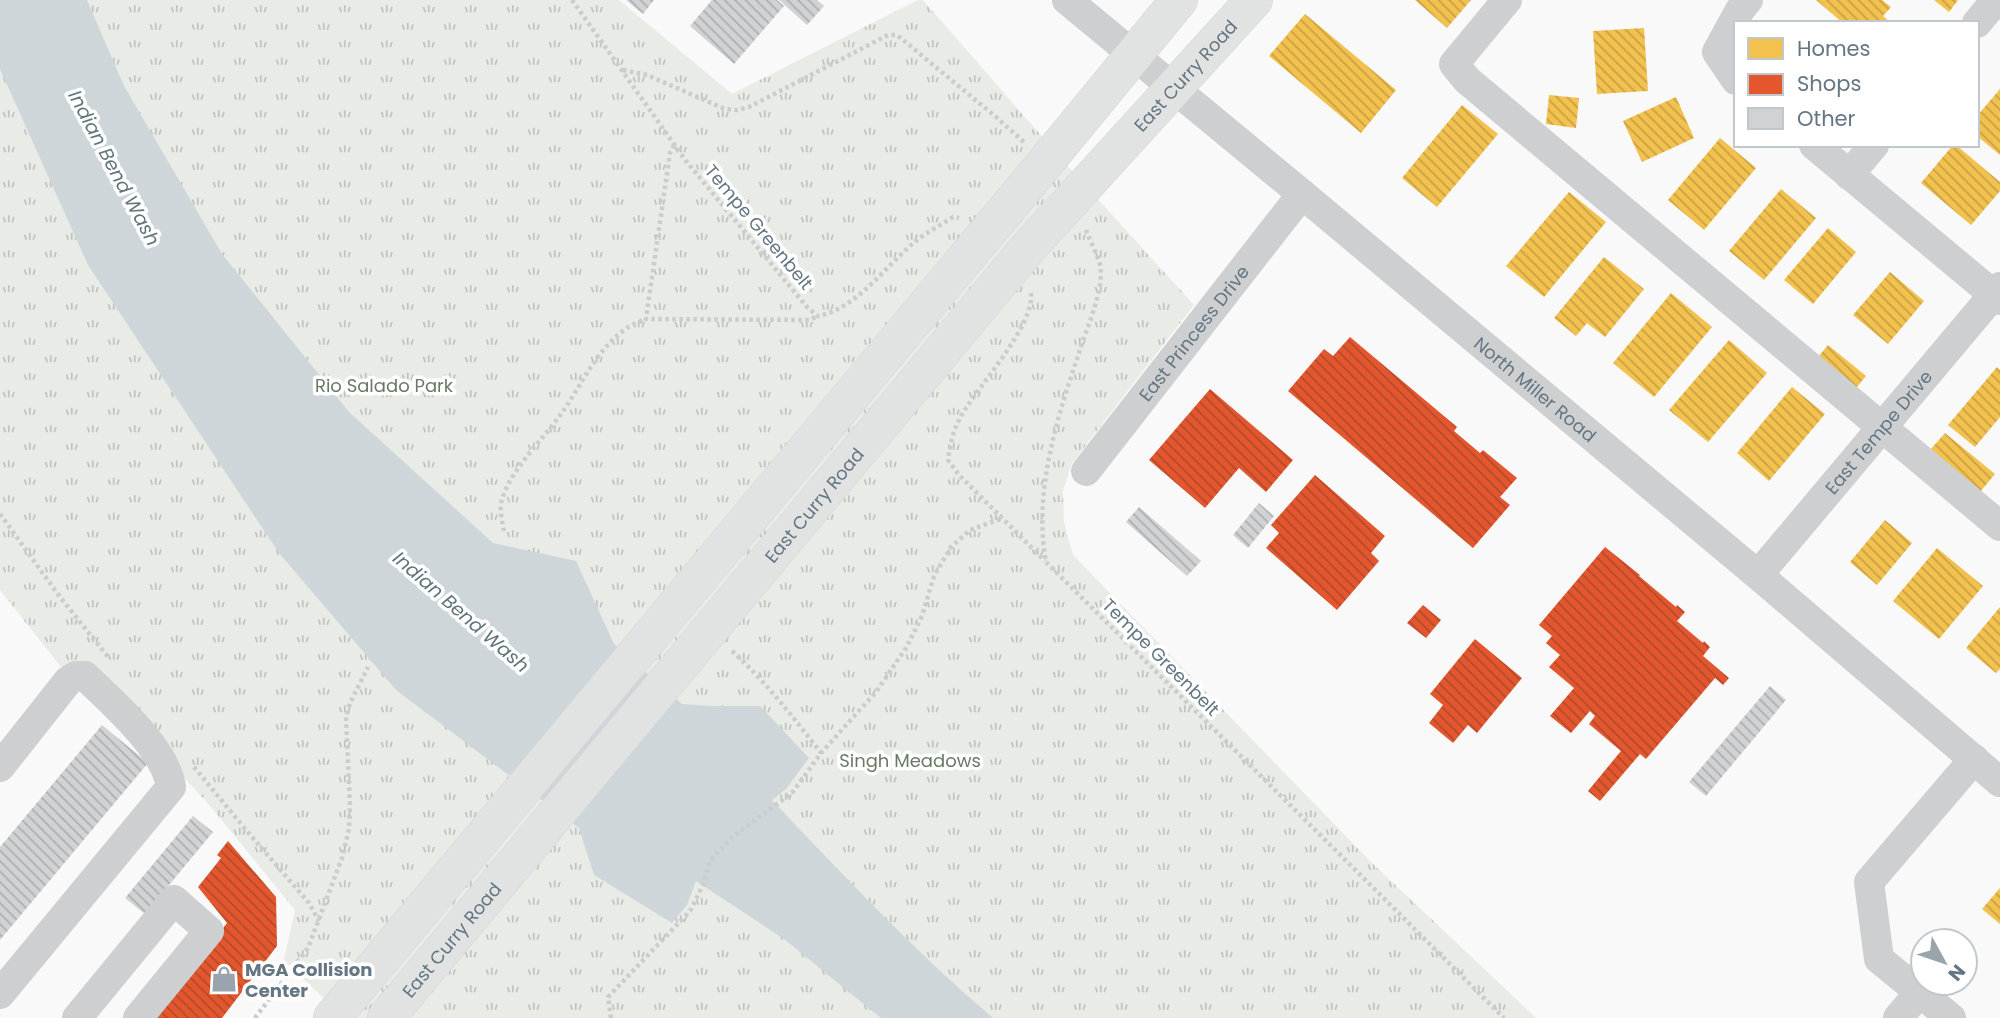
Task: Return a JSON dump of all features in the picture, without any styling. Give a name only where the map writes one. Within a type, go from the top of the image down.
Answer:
[{"type":"main road","points":[[332,1018],[1179,0]]},
{"type":"main road","name":"East Curry Road","points":[[386,1018],[1029,247],[1254,0]]},
{"type":"street","name":"North Miller Road","points":[[1067,0],[1758,575],[2000,782]]},
{"type":"street","points":[[1507,0],[1454,64],[1467,80],[2000,526]]},
{"type":"street","points":[[1734,77],[1717,52],[1748,0]]},
{"type":"street","points":[[1979,21],[1996,0]]},
{"type":"street","points":[[1816,147],[1998,294]]},
{"type":"street","points":[[1849,175],[1872,147]]},
{"type":"street","name":"East Princess Drive","points":[[1086,471],[1302,194]]},
{"type":"street","name":"East Tempe Drive","points":[[1758,575],[1998,294]]},
{"type":"street","points":[[0,767],[68,681],[76,676],[85,677],[131,721],[156,753],[169,774],[171,788],[0,994]]},
{"type":"street","points":[[1909,983],[1879,959],[1869,882],[1974,760]]},
{"type":"street","points":[[77,1018],[174,900],[209,931],[138,1018]]},
{"type":"street","points":[[1898,1018],[1916,997]]},
{"type":"street","points":[[1926,997],[1951,1018]]},
{"type":"path","name":"Tempe Greenbelt","points":[[572,0],[685,161],[807,307],[818,316]]},
{"type":"path","points":[[622,69],[647,75],[725,109],[737,110],[749,107],[888,35],[897,35],[1025,143]]},
{"type":"path","points":[[646,319],[670,153],[674,144]]},
{"type":"path","points":[[504,531],[501,500],[526,458],[561,415],[584,376],[626,328],[646,319],[809,320],[831,314],[849,303],[917,240],[953,217],[969,223]]},
{"type":"path","points":[[1046,562],[1042,542],[1045,474],[1063,399],[1098,292],[1100,266],[1084,225]]},
{"type":"path","name":"Tempe Greenbelt","points":[[1031,288],[1032,302],[1014,341],[960,417],[951,441],[948,460],[959,475],[1504,1018]]},
{"type":"path","points":[[611,1018],[608,997],[690,911],[703,885],[710,861],[732,838],[792,793],[821,753],[876,692],[906,648],[922,617],[934,576],[951,547],[970,530],[1003,518]]},
{"type":"path","points":[[708,631],[752,669],[821,753]]},
{"type":"path","points":[[255,1018],[308,948],[342,858],[351,806],[346,717],[368,667]]},
{"type":"green space","name":"Rio Salado Park","points":[[0,0],[619,0],[732,94],[918,0],[923,0],[1194,305],[1072,463],[1063,491],[1064,522],[1073,555],[1371,862],[1536,1018],[344,1018],[284,960],[295,910],[205,800],[158,750],[61,667],[0,590]]},
{"type":"water","name":"Indian Bend Wash","points":[[0,0],[87,0],[124,86],[222,254],[349,412],[493,543],[576,561],[614,644],[682,704],[760,706],[809,758],[786,789],[772,800],[907,939],[993,1018],[881,1018],[784,939],[696,881],[687,905],[672,923],[594,875],[579,828],[396,690],[279,553],[88,265],[0,69]]},
{"type":"building: Homes","points":[[1415,0],[1471,0],[1447,28]]},
{"type":"building: Homes","points":[[1816,0],[1882,0],[1891,7],[1883,16],[1889,21],[1841,21]]},
{"type":"building: Homes","points":[[1934,0],[1958,0],[1949,12]]},
{"type":"building: Homes","points":[[1305,14],[1396,90],[1361,133],[1269,56]]},
{"type":"building: Homes","points":[[1644,28],[1648,91],[1597,94],[1593,31]]},
{"type":"building: Homes","points":[[2000,89],[2000,155],[1979,138],[1979,114]]},
{"type":"building: Homes","points":[[1549,95],[1579,98],[1576,128],[1546,124]]},
{"type":"building: Homes","points":[[1676,97],[1694,138],[1642,162],[1623,121]]},
{"type":"building: Homes","points":[[1462,105],[1498,134],[1437,207],[1402,178]]},
{"type":"building: Homes","points":[[1720,138],[1756,168],[1704,230],[1668,200]]},
{"type":"building: Homes","points":[[1951,147],[1958,147],[2000,182],[2000,191],[1971,225],[1921,183]]},
{"type":"building: Homes","points":[[1781,189],[1816,218],[1764,280],[1729,251]]},
{"type":"building: Homes","points":[[1569,192],[1606,222],[1544,297],[1506,266]]},
{"type":"building: Homes","points":[[1828,228],[1856,252],[1813,304],[1784,280]]},
{"type":"building: Homes","points":[[1604,257],[1644,289],[1605,337],[1587,323],[1576,336],[1554,318]]},
{"type":"building: Homes","points":[[1890,272],[1924,301],[1888,344],[1853,315]]},
{"type":"building: Homes","points":[[1671,293],[1712,327],[1654,397],[1613,363]]},
{"type":"building: Homes","points":[[1729,340],[1767,373],[1708,442],[1669,410]]},
{"type":"building: Homes","points":[[1828,345],[1866,376],[1852,393],[1814,362]]},
{"type":"building: Homes","points":[[1997,367],[2000,370],[2000,417],[1975,447],[1948,425]]},
{"type":"building: Homes","points":[[1792,387],[1825,414],[1769,481],[1737,453]]},
{"type":"building: Homes","points":[[1945,433],[1995,474],[1980,492],[1930,450]]},
{"type":"building: Homes","points":[[1885,520],[1912,543],[1877,585],[1850,562]]},
{"type":"building: Homes","points":[[1937,548],[1983,586],[1939,639],[1893,601]]},
{"type":"building: Homes","points":[[2000,607],[2000,669],[1996,673],[1966,648]]},
{"type":"building: Homes","points":[[2000,888],[2000,924],[1982,909]]},
{"type":"building: Shops","points":[[1350,337],[1457,427],[1454,431],[1480,453],[1483,450],[1517,478],[1500,497],[1510,505],[1473,548],[1288,391],[1324,349],[1333,356]]},
{"type":"building: Shops","points":[[1210,389],[1293,460],[1266,492],[1239,468],[1205,508],[1149,460]]},
{"type":"building: Shops","points":[[1315,475],[1385,536],[1371,553],[1379,561],[1337,610],[1266,548],[1279,533],[1271,525]]},
{"type":"building: Shops","points":[[1605,547],[1685,612],[1677,621],[1710,647],[1703,656],[1729,678],[1723,685],[1715,678],[1646,759],[1640,754],[1600,801],[1588,791],[1621,751],[1589,724],[1595,716],[1590,711],[1571,733],[1550,716],[1574,688],[1549,667],[1560,655],[1546,643],[1552,636],[1539,625]]},
{"type":"building: Shops","points":[[1423,605],[1441,620],[1426,638],[1407,623]]},
{"type":"building: Shops","points":[[1475,639],[1522,678],[1477,733],[1468,725],[1453,743],[1429,723],[1443,705],[1430,694]]},
{"type":"building: Shops","points":[[228,841],[276,897],[277,946],[222,1018],[154,1018],[227,923],[198,887],[221,858],[217,855]]},
{"type":"building: Other","points":[[626,0],[654,0],[643,14]]},
{"type":"building: Other","points":[[712,0],[777,0],[784,6],[734,64],[690,26]]},
{"type":"building: Other","points":[[779,0],[817,0],[824,6],[807,25]]},
{"type":"building: Other","points":[[1259,503],[1274,516],[1248,548],[1233,535]]},
{"type":"building: Other","points":[[1139,507],[1201,561],[1187,576],[1126,522]]},
{"type":"building: Other","points":[[1770,686],[1786,700],[1706,796],[1689,782]]},
{"type":"building: Other","points":[[102,725],[148,763],[0,940],[0,847]]},
{"type":"building: Other","points":[[193,816],[213,832],[145,914],[125,898]]},
{"type":"place","name":"MGA Collision Center","points":[[224,979]]},
{"type":"park label","name":"Singh Meadows","points":[[910,760]]}]
